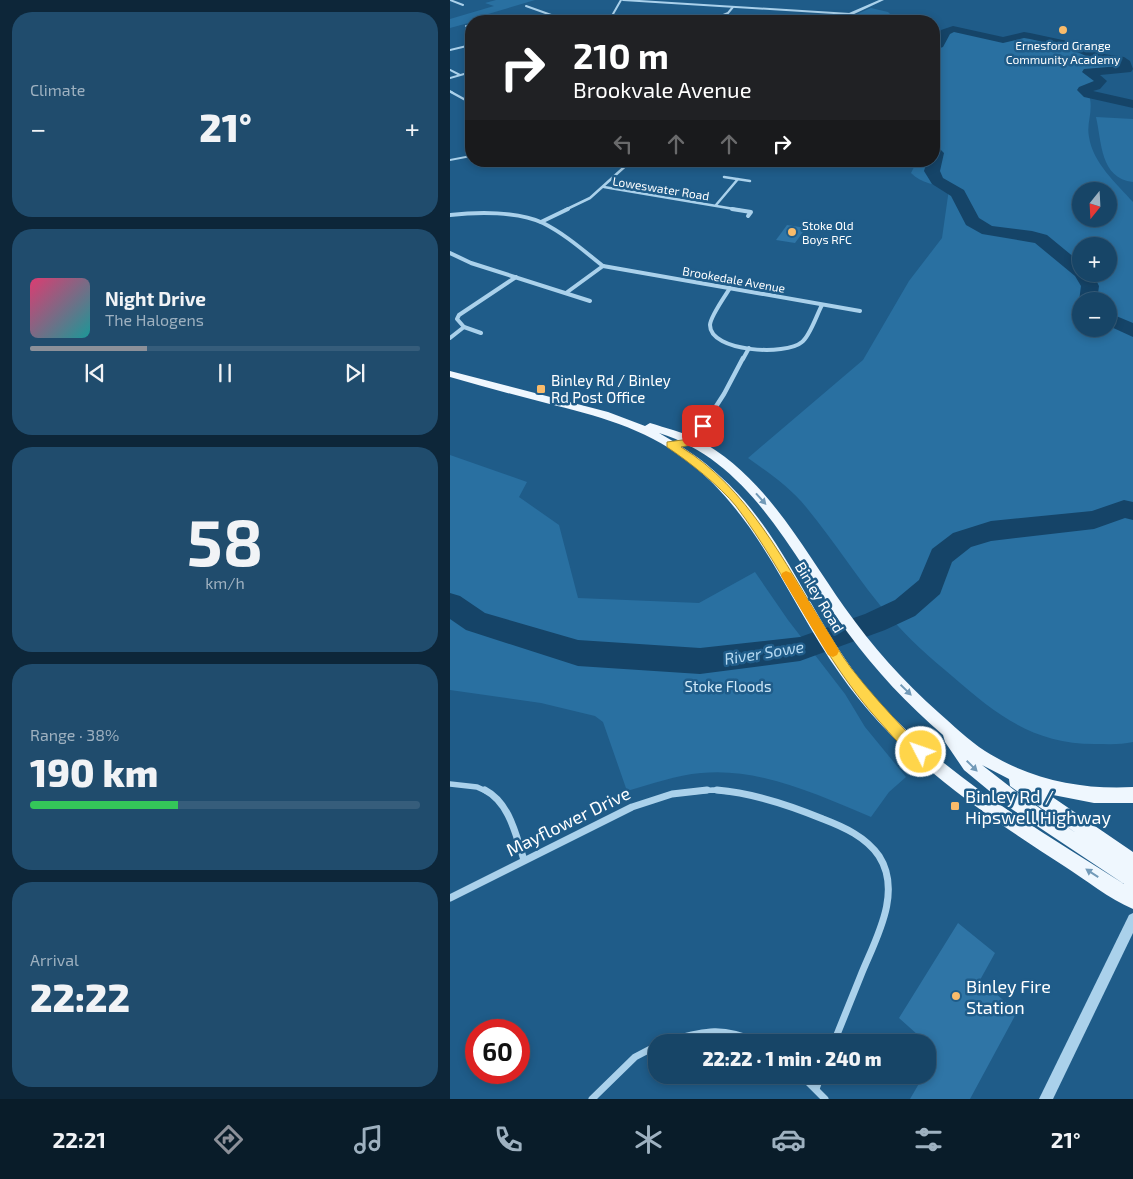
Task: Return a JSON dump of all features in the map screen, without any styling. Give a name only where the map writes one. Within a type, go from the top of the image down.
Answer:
[{"type":"main road","name":"Binley Road","points":[[450,374],[618,419],[670,445],[691,458],[738,502],[782,568],[817,628],[838,659],[866,698],[903,738],[957,782],[1133,900]]},
{"type":"main road","points":[[618,419],[647,426],[693,442],[707,450],[738,474],[772,512],[865,646],[902,687],[944,726],[983,758],[1133,862]]},
{"type":"main road","points":[[944,726],[969,765],[1016,802],[1130,878],[1133,886]]},
{"type":"main road","points":[[983,758],[1027,780],[1071,792],[1119,796],[1133,795]]},
{"type":"street","points":[[450,0],[463,5]]},
{"type":"street","points":[[612,15],[622,0],[850,14],[882,0]]},
{"type":"street","points":[[531,8],[540,5]]},
{"type":"street","points":[[526,6],[551,15]]},
{"type":"street","points":[[723,15],[733,7]]},
{"type":"street","points":[[450,50],[465,46]]},
{"type":"street","points":[[450,70],[460,75]]},
{"type":"street","points":[[450,78],[465,74]]},
{"type":"street","points":[[450,91],[465,100]]},
{"type":"street","points":[[450,160],[465,157]]},
{"type":"street","points":[[541,222],[590,198],[625,167]]},
{"type":"street","name":"Loweswater Road","points":[[724,177],[750,181]]},
{"type":"street","name":"Loweswater Road","points":[[716,205],[738,179]]},
{"type":"street","name":"Loweswater Road","points":[[604,187],[751,212],[748,216]]},
{"type":"street","points":[[450,215],[476,212],[524,216],[541,222],[560,233],[604,266],[566,293]]},
{"type":"street","points":[[450,253],[471,263],[590,301]]},
{"type":"street","name":"Brookedale Avenue","points":[[604,266],[860,311]]},
{"type":"street","points":[[481,333],[464,327],[458,323],[457,319],[462,312],[516,277]]},
{"type":"street","points":[[730,288],[710,323],[710,330],[723,342],[749,348],[775,351],[796,346],[804,341],[822,305]]},
{"type":"street","points":[[450,338],[464,327]]},
{"type":"street","points":[[670,445],[693,442],[724,394],[749,348]]},
{"type":"street","points":[[450,784],[471,786],[491,793],[507,815],[524,860]]},
{"type":"street","name":"Mayflower Drive","points":[[450,898],[628,808],[686,792],[714,790],[750,794],[811,813],[857,833],[872,846],[884,864],[888,878],[888,895],[878,932],[837,1034]]},
{"type":"street","points":[[1046,1099],[1133,919]]},
{"type":"street","points":[[695,1034],[706,1031],[739,1034]]},
{"type":"street","points":[[592,1099],[636,1057],[648,1050]]},
{"type":"street","points":[[811,1084],[825,1099]]},
{"type":"street","points":[[816,1089],[818,1084]]},
{"type":"green space","points":[[496,0],[535,0],[485,15],[465,15],[465,24],[450,28],[450,19],[494,6],[485,3]]},
{"type":"green space","points":[[871,8],[890,14],[856,15]]},
{"type":"green space","points":[[953,29],[1003,40],[1024,35],[1030,36],[1068,44],[1095,56],[1120,59],[1126,64],[1127,69],[1089,72],[1101,81],[1096,86],[1083,90],[1089,94],[1090,100],[1088,132],[1091,146],[1100,164],[1115,182],[1072,182],[1072,228],[1118,228],[1118,185],[1133,202],[1133,742],[1095,744],[1073,743],[1053,739],[1034,733],[1001,715],[935,662],[904,632],[878,603],[800,500],[779,481],[748,458],[863,360],[909,281],[942,238],[949,189],[924,181],[911,173],[914,167],[940,167],[940,43],[945,32]]},
{"type":"green space","points":[[1096,117],[1133,119],[1133,182],[1122,179],[1108,167],[1104,158]]},
{"type":"green space","name":"Stoke Floods","points":[[450,455],[527,482],[519,497],[559,525],[578,598],[699,603],[755,572],[788,620],[845,694],[865,727],[906,777],[889,792],[871,817],[788,784],[745,774],[723,772],[692,774],[627,791],[603,722],[595,716],[541,703],[450,690]]},
{"type":"building","name":"Stoke Old Boys RFC","points":[[787,225],[806,228],[795,243],[776,240]]},
{"type":"building","name":"Binley Fire Station","points":[[958,923],[995,953],[980,980],[1017,1012],[970,1099],[910,1099],[919,1084],[936,1084],[936,1034],[917,1034],[899,1018]]},
{"type":"waterway","name":"River Sowe","points":[[940,43],[945,32],[953,29],[1003,40],[1024,35],[1068,44],[1095,56],[1120,59],[1126,64],[1127,69],[1088,72],[1101,81],[1096,86],[1083,90],[1089,94],[1133,104]]},
{"type":"waterway","name":"River Sowe","points":[[933,167],[932,171],[937,181],[958,193],[972,221],[988,230],[1041,239],[1072,265]]},
{"type":"waterway","name":"River Sowe","points":[[1089,282],[1090,292]]},
{"type":"waterway","name":"River Sowe","points":[[1117,323],[1133,331]]},
{"type":"waterway","name":"River Sowe","points":[[450,604],[476,622],[578,653],[700,661],[800,649],[875,622],[905,608],[930,586],[941,556],[962,540],[991,531],[1094,520],[1124,509],[1133,511]]},
{"type":"slow traffic","points":[[786,576],[833,651]]},
{"type":"place","name":"Ernesford Grange Community Academy","points":[[1063,30]]},
{"type":"place","name":"Stoke Old Boys RFC","points":[[792,232]]},
{"type":"place","name":"Binley Rd / Binley Rd Post Office","points":[[541,389]]},
{"type":"place","name":"Binley Rd / Hipswell Highway","points":[[955,806]]},
{"type":"place","name":"Binley Fire Station","points":[[956,996]]},
{"type":"route","points":[[703,426],[693,442],[670,445],[710,473],[738,502],[757,528],[844,669],[866,698],[903,738],[921,752]]}]
